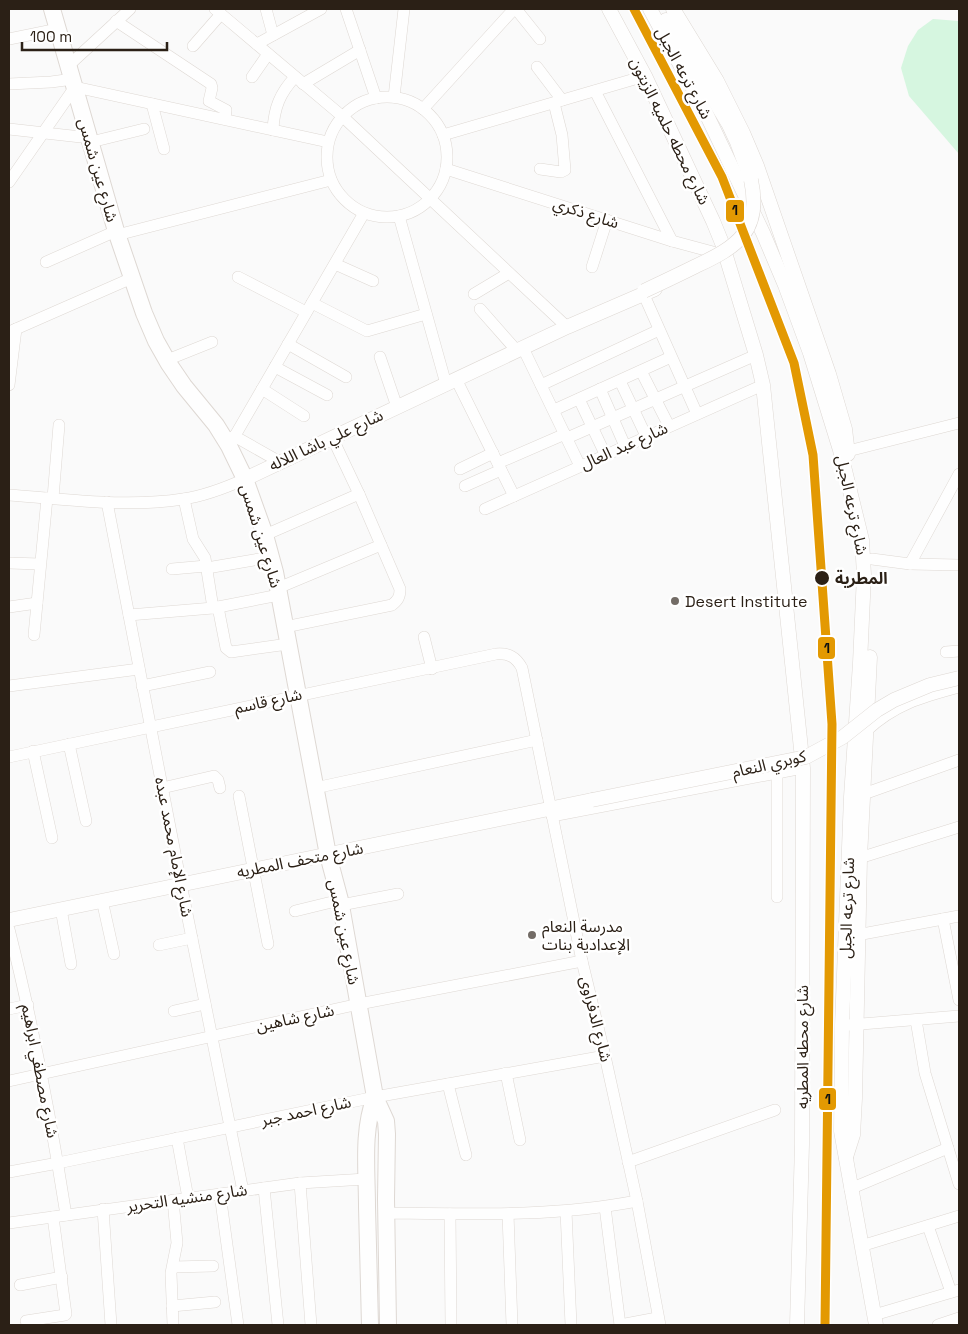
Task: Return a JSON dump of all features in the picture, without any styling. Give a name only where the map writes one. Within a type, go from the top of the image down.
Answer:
[{"type":"main road","name":"شارع عين شمس","points":[[52,9],[116,233],[152,334],[166,360],[184,386],[231,441],[271,557],[328,855],[340,902],[375,1097],[386,1121],[388,1325]]},
{"type":"main road","name":"شارع عين شمس","points":[[370,1325],[366,1179],[367,1126],[369,1113],[375,1097]]},
{"type":"street","points":[[9,182],[43,133],[72,78],[116,21],[130,9]]},
{"type":"street","points":[[266,9],[273,35]]},
{"type":"street","points":[[257,44],[321,9]]},
{"type":"street","points":[[346,9],[376,98]]},
{"type":"street","points":[[394,97],[404,9]]},
{"type":"street","points":[[423,109],[515,9],[540,39]]},
{"type":"street","name":"شارع محطه حلميه الزيتون","points":[[609,9],[645,76],[713,220],[726,256],[756,355],[763,385]]},
{"type":"street","name":"شارع ترعه الجبل","points":[[650,9],[703,106],[763,233],[810,353],[840,450],[858,523],[864,558],[849,1025]]},
{"type":"street","name":"شارع علي باشا اللاله","points":[[644,293],[722,254],[741,238],[748,228],[754,204],[751,180],[737,142],[659,9]]},
{"type":"street","name":"شارع ترعه الجبل","points":[[673,9],[717,80],[757,166],[830,374],[846,429],[848,451],[866,523],[872,559],[873,593],[866,731],[857,796]]},
{"type":"street","points":[[193,46],[219,11],[342,116],[567,327]]},
{"type":"street","points":[[116,21],[211,84],[209,100],[226,110],[225,119]]},
{"type":"street","points":[[9,39],[58,29]]},
{"type":"street","points":[[273,130],[274,115],[278,101],[285,88],[360,50]]},
{"type":"street","points":[[252,77],[268,54]]},
{"type":"street","points":[[537,67],[558,102],[565,170],[561,172],[540,169]]},
{"type":"street","points":[[443,135],[645,76]]},
{"type":"street","points":[[9,84],[51,82],[72,78],[152,104],[328,142]]},
{"type":"street","points":[[594,91],[672,241]]},
{"type":"street","points":[[394,97],[409,101],[432,116],[443,135],[447,152],[446,168],[438,190],[430,199],[411,212],[388,217],[364,213],[350,205],[339,194],[331,180],[326,154],[328,142],[342,116],[358,104],[376,98],[394,97]]},
{"type":"street","points":[[152,104],[164,149]]},
{"type":"street","points":[[9,129],[90,140],[144,129]]},
{"type":"street","name":"شارع ذكري","points":[[446,168],[672,241],[726,256]]},
{"type":"street","points":[[46,262],[116,233],[331,180]]},
{"type":"street","points":[[280,462],[231,441],[364,213]]},
{"type":"street","points":[[399,216],[426,314],[451,382],[497,462],[514,496]]},
{"type":"street","points":[[592,267],[607,220]]},
{"type":"street","name":"شارع علي باشا اللاله","points":[[9,495],[107,502],[146,502],[184,499],[209,493],[245,479],[567,327],[726,256]]},
{"type":"street","points":[[335,264],[373,280]]},
{"type":"street","points":[[474,294],[509,273]]},
{"type":"street","points":[[238,277],[364,330],[371,331],[426,314]]},
{"type":"street","points":[[9,384],[12,330],[132,278]]},
{"type":"street","points":[[644,293],[697,414]]},
{"type":"street","points":[[480,309],[520,349],[554,410],[580,466]]},
{"type":"street","points":[[541,385],[659,330]]},
{"type":"street","points":[[166,360],[212,342]]},
{"type":"street","points":[[288,344],[346,377]]},
{"type":"street","points":[[460,469],[497,462],[593,427],[756,355]]},
{"type":"street","points":[[380,357],[396,407]]},
{"type":"street","points":[[554,410],[671,357]]},
{"type":"street","points":[[275,367],[327,395]]},
{"type":"street","points":[[641,371],[668,426]]},
{"type":"street","points":[[620,380],[646,436]]},
{"type":"street","name":"شارع عبد العال","points":[[485,508],[763,385]]},
{"type":"street","name":"شارع محطه المطريه","points":[[763,385],[803,768],[802,1144],[798,1325]]},
{"type":"street","points":[[262,389],[304,416]]},
{"type":"street","points":[[600,390],[625,446]]},
{"type":"street","points":[[579,399],[605,454]]},
{"type":"street","points":[[848,451],[959,423]]},
{"type":"street","points":[[34,635],[40,564],[60,425]]},
{"type":"street","points":[[285,626],[392,605],[400,595],[400,589],[332,437]]},
{"type":"street","points":[[465,486],[497,462]]},
{"type":"street","points":[[910,564],[959,476]]},
{"type":"street","points":[[264,535],[359,494]]},
{"type":"street","points":[[184,499],[193,539],[203,553],[226,648],[232,652],[288,644]]},
{"type":"street","name":"شارع الإمام محمد عبده","points":[[107,502],[162,788],[243,1190]]},
{"type":"street","points":[[129,615],[215,607],[278,592],[381,545]]},
{"type":"street","points":[[172,569],[206,567],[271,557]]},
{"type":"street","points":[[872,559],[910,564],[959,565]]},
{"type":"street","points":[[9,563],[40,564]]},
{"type":"street","points":[[9,607],[37,603]]},
{"type":"street","points":[[424,637],[432,669]]},
{"type":"street","points":[[946,652],[959,651]]},
{"type":"street","name":"شارع قاسم","points":[[9,757],[298,695],[504,654],[512,656],[522,668]]},
{"type":"street","name":"شارع الدفراوى","points":[[522,668],[582,961],[637,1201],[658,1322]]},
{"type":"street","points":[[9,686],[139,669]]},
{"type":"street","points":[[142,686],[210,672]]},
{"type":"street","name":"كوبري النعام","points":[[592,800],[806,757],[843,738],[877,710],[894,700],[930,685],[959,678]]},
{"type":"street","points":[[866,731],[878,720],[907,702],[959,686]]},
{"type":"street","points":[[315,788],[537,740]]},
{"type":"street","points":[[69,744],[86,821]]},
{"type":"street","points":[[33,752],[52,838]]},
{"type":"street","points":[[857,796],[959,760]]},
{"type":"street","name":"شارع متحف المطريه","points":[[9,920],[253,869],[551,812],[803,768]]},
{"type":"street","points":[[777,772],[777,897]]},
{"type":"street","points":[[162,788],[214,776],[218,780],[220,788]]},
{"type":"street","points":[[239,796],[268,944]]},
{"type":"street","name":"شارع متحف المطريه","points":[[551,812],[592,800]]},
{"type":"street","points":[[854,859],[959,826]]},
{"type":"street","name":"شارع ترعه الجبل","points":[[854,859],[857,935],[841,1130],[850,1189],[875,1320]]},
{"type":"street","points":[[295,910],[398,894]]},
{"type":"street","points":[[102,900],[114,954]]},
{"type":"street","points":[[61,909],[71,964]]},
{"type":"street","points":[[857,935],[959,916]]},
{"type":"street","points":[[943,919],[959,1000]]},
{"type":"street","name":"شارع مصطفي ابراهيم","points":[[9,929],[28,1005],[42,1074],[66,1215]]},
{"type":"street","points":[[159,945],[192,938]]},
{"type":"street","name":"شارع شاهين","points":[[9,1081],[359,1004],[582,961]]},
{"type":"street","points":[[174,1011],[205,1004]]},
{"type":"street","points":[[9,1009],[28,1005]]},
{"type":"street","points":[[849,1025],[959,1016]]},
{"type":"street","points":[[916,1020],[925,1073],[959,1184]]},
{"type":"street","name":"شارع احمد جبر","points":[[9,1172],[58,1164],[375,1097],[605,1056]]},
{"type":"street","points":[[506,1073],[520,1140]]},
{"type":"street","points":[[448,1084],[466,1155]]},
{"type":"street","points":[[628,1162],[775,1110]]},
{"type":"street","points":[[177,1138],[188,1198]]},
{"type":"street","points":[[850,1189],[948,1148]]},
{"type":"street","name":"شارع منشيه التحرير","points":[[9,1223],[243,1190],[300,1183],[366,1179]]},
{"type":"street","points":[[300,1183],[311,1325]]},
{"type":"street","points":[[264,1188],[278,1325]]},
{"type":"street","points":[[220,1194],[238,1325]]},
{"type":"street","points":[[173,1200],[177,1243],[171,1273],[174,1325]]},
{"type":"street","points":[[386,1213],[508,1214],[566,1211],[637,1201]]},
{"type":"street","points":[[605,1207],[620,1325],[658,1322]]},
{"type":"street","points":[[103,1209],[111,1325]]},
{"type":"street","points":[[566,1211],[571,1325]]},
{"type":"street","points":[[450,1214],[451,1325]]},
{"type":"street","points":[[508,1214],[512,1325]]},
{"type":"street","points":[[26,1321],[65,1315],[66,1312],[53,1216]]},
{"type":"street","points":[[861,1246],[959,1216]]},
{"type":"street","points":[[875,1320],[955,1291],[928,1226]]},
{"type":"street","points":[[172,1267],[213,1266]]},
{"type":"street","points":[[20,1284],[62,1278]]},
{"type":"street","points":[[172,1306],[215,1302]]},
{"type":"street","points":[[938,1325],[959,1318]]},
{"type":"green space","points":[[933,19],[959,21],[959,154],[909,96],[901,68],[908,46],[918,30]]},
{"type":"transit line","name":"1","points":[[634,9],[722,177],[794,363],[813,455],[832,724],[825,1325]]},
{"type":"place","name":"المطرية","points":[[822,578]]},
{"type":"place","name":"Desert Institute","points":[[675,601]]},
{"type":"place","name":"مدرسة النعام الإعدادية بنات","points":[[532,935]]}]
